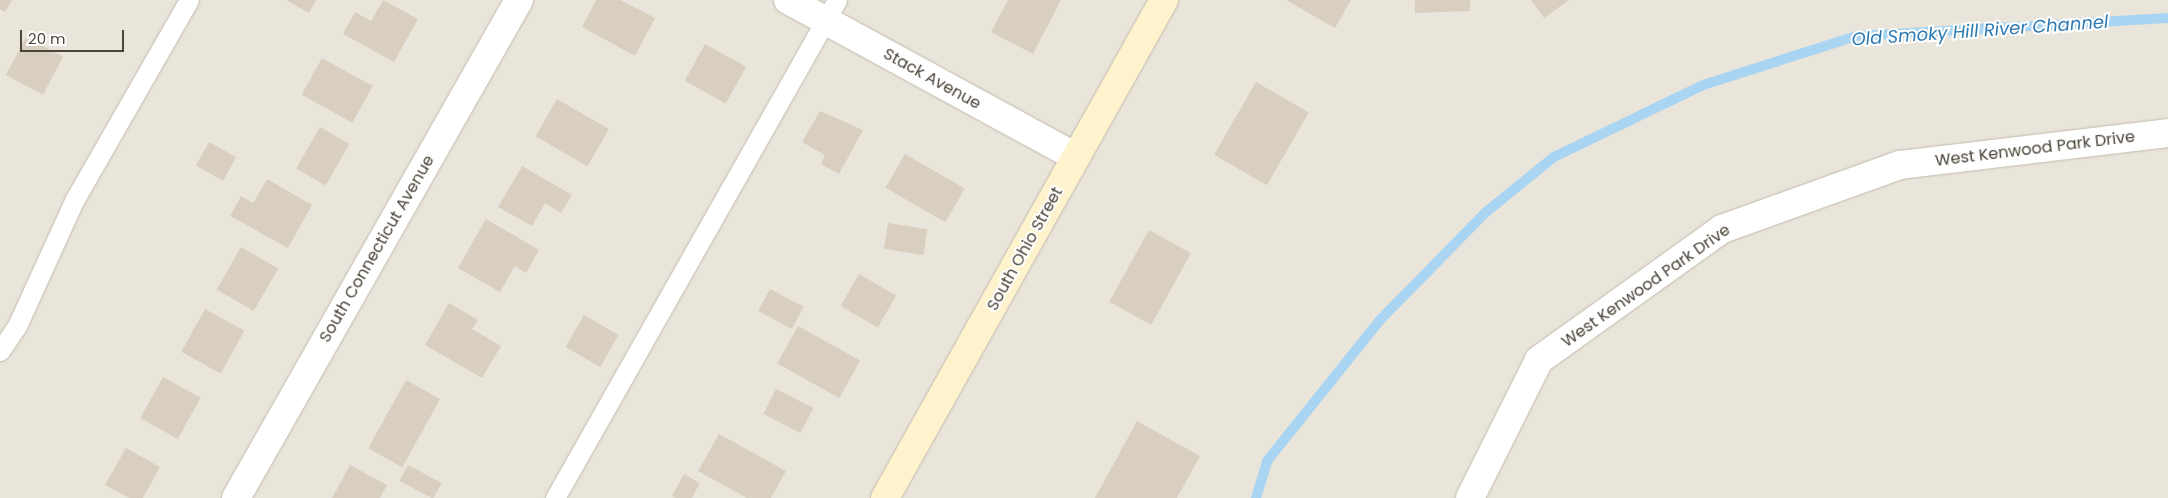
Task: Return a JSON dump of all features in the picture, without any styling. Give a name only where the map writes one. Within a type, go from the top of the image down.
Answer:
[{"type":"main road","name":"South Ohio Street","points":[[885,498],[1164,0]]},
{"type":"street","name":"South Connecticut Avenue","points":[[236,498],[518,0]]},
{"type":"street","name":"Stack Avenue","points":[[788,0],[831,10],[1076,157]]},
{"type":"street","name":"West Kenwood Park Drive","points":[[1470,498],[1539,360],[1722,229],[1900,165],[2168,133]]},
{"type":"lane","points":[[0,351],[17,326],[75,199],[189,0]]},
{"type":"lane","points":[[555,498],[831,10]]},
{"type":"shaded area","points":[[0,0],[2168,0],[2168,498],[0,498]]},
{"type":"building","points":[[0,0],[12,0],[5,12],[0,9]]},
{"type":"building","points":[[286,0],[316,0],[309,13]]},
{"type":"building","points":[[383,0],[418,19],[394,62],[343,34],[355,12],[371,21]]},
{"type":"building","points":[[596,0],[620,0],[655,18],[635,56],[582,27]]},
{"type":"building","points":[[1008,0],[1061,0],[1033,54],[991,32]]},
{"type":"building","points":[[1286,0],[1351,0],[1335,28]]},
{"type":"building","points":[[1415,0],[1470,0],[1470,11],[1415,13]]},
{"type":"building","points":[[1531,0],[1569,0],[1544,18]]},
{"type":"building","points":[[26,37],[63,57],[43,95],[6,75]]},
{"type":"building","points":[[705,44],[746,67],[726,104],[685,81]]},
{"type":"building","points":[[322,58],[373,86],[352,123],[302,95]]},
{"type":"building","points":[[1256,82],[1309,112],[1267,185],[1214,155]]},
{"type":"building","points":[[557,99],[609,129],[587,166],[536,136]]},
{"type":"building","points":[[820,111],[863,130],[839,174],[821,164],[825,155],[802,142]]},
{"type":"building","points":[[320,127],[349,144],[325,186],[296,169]]},
{"type":"building","points":[[209,142],[236,157],[223,181],[196,166]]},
{"type":"building","points":[[905,154],[965,188],[945,222],[886,188]]},
{"type":"building","points":[[522,166],[572,195],[561,213],[545,203],[532,226],[498,207]]},
{"type":"building","points":[[267,179],[312,205],[288,248],[230,216],[241,196],[253,203]]},
{"type":"building","points":[[486,219],[539,250],[526,273],[515,266],[500,292],[458,268]]},
{"type":"building","points":[[888,223],[928,229],[923,255],[884,249]]},
{"type":"building","points":[[1149,230],[1191,253],[1151,325],[1109,302]]},
{"type":"building","points":[[241,247],[278,268],[254,311],[216,289]]},
{"type":"building","points":[[859,274],[896,296],[878,328],[840,306]]},
{"type":"building","points":[[770,289],[804,307],[792,329],[758,311]]},
{"type":"building","points":[[449,303],[478,320],[472,329],[501,346],[482,378],[425,345]]},
{"type":"building","points":[[205,309],[244,331],[221,374],[181,352]]},
{"type":"building","points":[[584,315],[619,335],[600,367],[566,347]]},
{"type":"building","points":[[798,326],[860,360],[839,398],[777,364]]},
{"type":"building","points":[[163,377],[201,398],[178,439],[140,418]]},
{"type":"building","points":[[406,380],[440,399],[402,467],[368,448]]},
{"type":"building","points":[[776,389],[813,408],[801,433],[763,414]]},
{"type":"building","points":[[1137,421],[1200,456],[1177,498],[1095,498]]},
{"type":"building","points":[[719,434],[786,471],[771,498],[747,498],[698,471]]},
{"type":"building","points":[[126,448],[160,467],[143,498],[129,498],[105,485]]},
{"type":"building","points":[[350,465],[387,485],[380,498],[332,498]]},
{"type":"building","points":[[408,465],[442,483],[432,498],[400,481]]},
{"type":"building","points":[[684,474],[700,483],[692,498],[676,498],[672,496]]},
{"type":"waterway","name":"Old Smoky Hill River Channel","points":[[1256,498],[1267,461],[1379,321],[1485,213],[1554,157],[1703,85],[1857,36],[2168,18]]}]
